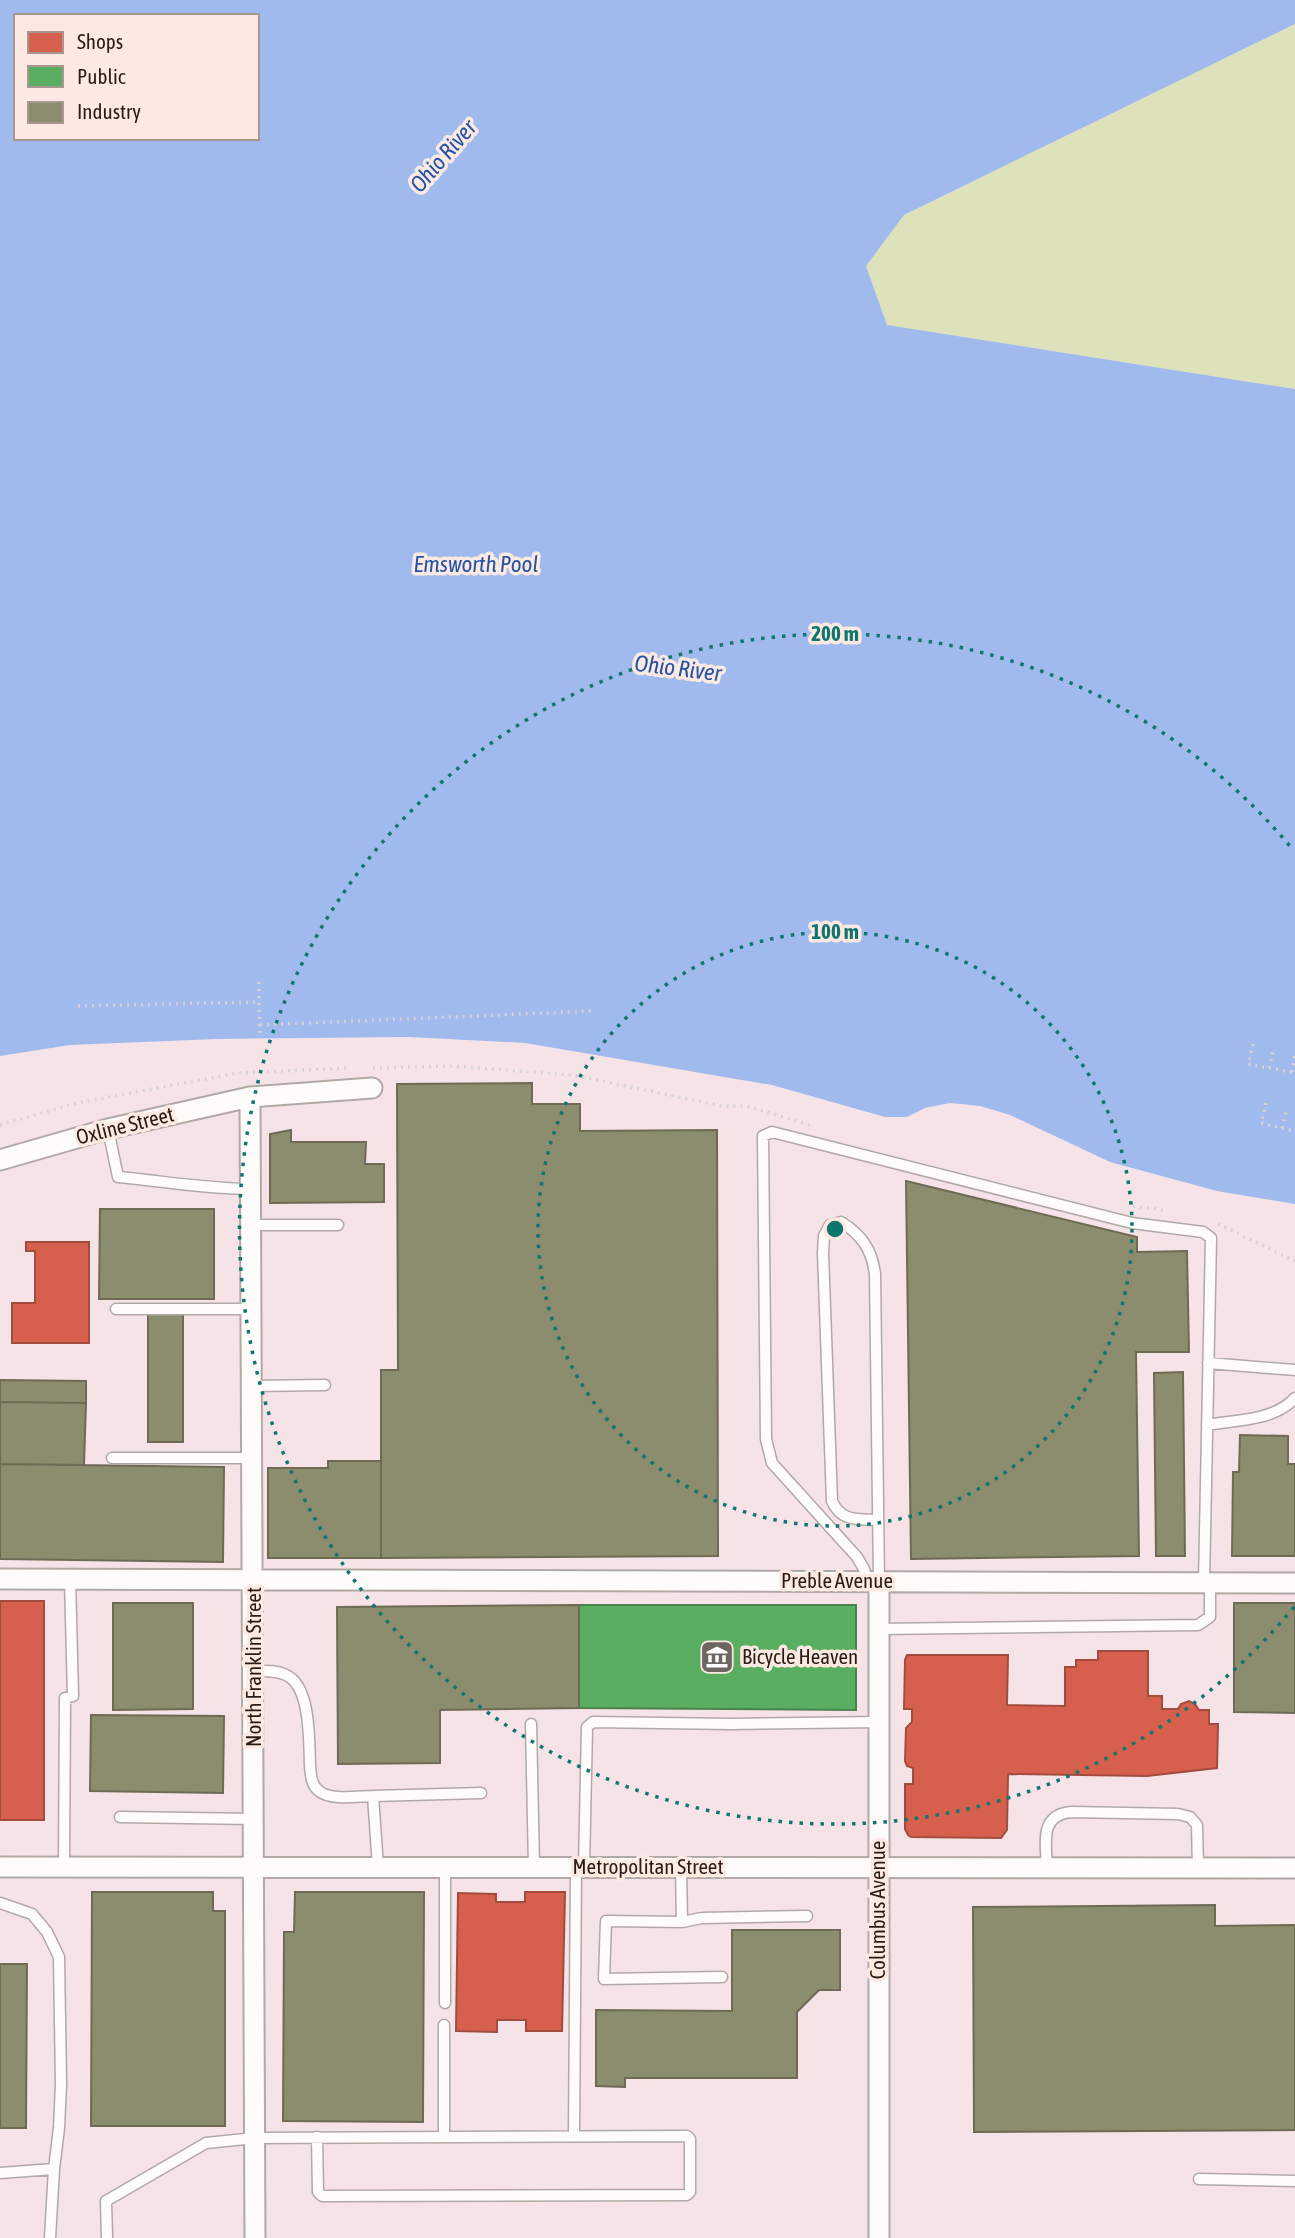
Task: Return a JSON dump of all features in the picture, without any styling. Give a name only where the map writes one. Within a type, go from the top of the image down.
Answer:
[{"type":"street","name":"Oxline Street","points":[[0,1160],[108,1129],[250,1097],[372,1088]]},
{"type":"street","name":"North Franklin Street","points":[[250,1097],[255,2238]]},
{"type":"street","name":"Preble Avenue","points":[[0,1579],[1295,1583]]},
{"type":"street","name":"Columbus Avenue","points":[[873,1581],[878,1629],[879,2238]]},
{"type":"street","name":"Metropolitan Street","points":[[0,1867],[1295,1868]]},
{"type":"lane","points":[[108,1129],[118,1177],[182,1182],[225,1189],[251,1189]]},
{"type":"lane","points":[[873,1581],[858,1557],[772,1462],[766,1439],[763,1136],[772,1132],[1132,1223],[1203,1232],[1210,1238],[1207,1426],[1207,1582],[1210,1617],[1198,1625],[878,1629]]},
{"type":"lane","points":[[873,1581],[878,1520],[874,1266],[867,1244],[841,1222],[830,1225],[824,1236],[823,1253],[832,1501],[837,1511],[846,1518],[878,1520]]},
{"type":"lane","points":[[251,1225],[338,1225]]},
{"type":"lane","points":[[116,1309],[251,1310]]},
{"type":"lane","points":[[1208,1363],[1295,1370]]},
{"type":"lane","points":[[251,1386],[325,1385]]},
{"type":"lane","points":[[1207,1426],[1267,1415],[1287,1407],[1295,1398]]},
{"type":"lane","points":[[112,1458],[251,1458]]},
{"type":"lane","points":[[64,1867],[65,1698],[73,1696],[70,1579]]},
{"type":"lane","points":[[254,1671],[274,1671],[288,1675],[298,1684],[307,1724],[312,1782],[319,1791],[329,1795],[373,1796],[481,1793]]},
{"type":"lane","points":[[574,2136],[580,1867],[587,1727],[593,1722],[877,1722]]},
{"type":"lane","points":[[531,1724],[534,1867]]},
{"type":"lane","points":[[373,1796],[378,1867]]},
{"type":"lane","points":[[1047,1868],[1046,1833],[1050,1820],[1059,1813],[1071,1812],[1178,1814],[1190,1817],[1197,1825],[1198,1868]]},
{"type":"lane","points":[[120,1817],[254,1819]]},
{"type":"lane","points":[[445,1867],[445,2003]]},
{"type":"lane","points":[[681,1867],[682,1922]]},
{"type":"lane","points":[[0,1903],[32,1914],[47,1932],[60,1957],[60,2128],[54,2169],[50,2238]]},
{"type":"lane","points":[[722,1977],[604,1979],[606,1921],[682,1922],[702,1918],[807,1916]]},
{"type":"lane","points":[[444,2025],[444,2137]]},
{"type":"lane","points":[[107,2238],[106,2201],[206,2143],[255,2138],[317,2137],[687,2136],[690,2139],[690,2192],[687,2195],[322,2196],[318,2192],[317,2137]]},
{"type":"lane","points":[[0,2173],[54,2169]]},
{"type":"lane","points":[[1199,2179],[1295,2180]]},
{"type":"path","points":[[259,982],[260,1038]]},
{"type":"path","points":[[78,1006],[260,1002]]},
{"type":"path","points":[[260,1025],[593,1011]]},
{"type":"path","points":[[1253,1044],[1248,1064],[1293,1072],[1295,1054]]},
{"type":"path","points":[[1269,1068],[1273,1048]]},
{"type":"path","points":[[0,1125],[77,1103],[238,1073]]},
{"type":"path","points":[[1266,1103],[1261,1122],[1295,1131]]},
{"type":"path","points":[[1282,1128],[1287,1108]]},
{"type":"shaded area","points":[[409,1037],[525,1043],[708,1073],[772,1085],[885,1117],[907,1117],[925,1108],[950,1103],[980,1106],[1010,1115],[1110,1162],[1217,1191],[1295,1204],[1295,2238],[0,2238],[0,1056],[70,1045],[217,1039]]},
{"type":"green space","points":[[1295,24],[1295,389],[886,325],[866,266],[904,215]]},
{"type":"water","name":"Emsworth Pool","points":[[0,0],[1295,0],[1295,24],[904,215],[866,266],[887,325],[1295,389],[1295,1204],[1217,1191],[1110,1162],[1010,1115],[980,1106],[950,1103],[925,1108],[907,1117],[885,1117],[772,1085],[525,1043],[409,1037],[217,1039],[70,1045],[0,1056]]},
{"type":"building: Shops","points":[[26,1242],[89,1242],[89,1343],[12,1343],[12,1303],[35,1303],[35,1251],[26,1251]]},
{"type":"building: Shops","points":[[0,1601],[44,1601],[44,1820],[0,1820]]},
{"type":"building: Shops","points":[[1098,1651],[1148,1651],[1148,1696],[1162,1696],[1162,1709],[1178,1709],[1181,1704],[1189,1701],[1199,1710],[1209,1710],[1209,1724],[1218,1724],[1217,1768],[1147,1776],[1008,1774],[1007,1830],[1001,1838],[908,1835],[905,1829],[905,1784],[913,1784],[913,1768],[907,1766],[905,1761],[906,1728],[912,1722],[912,1709],[904,1709],[907,1655],[1008,1655],[1007,1705],[1065,1706],[1065,1667],[1076,1667],[1076,1660],[1098,1660]]},
{"type":"building: Shops","points":[[525,1892],[565,1892],[562,2031],[526,2031],[526,2020],[497,2020],[497,2032],[456,2031],[458,1893],[496,1894],[496,1902],[525,1902]]},
{"type":"building: Public","name":"Bicycle Heaven","points":[[579,1605],[856,1605],[856,1710],[579,1708]]},
{"type":"building: Industry","points":[[532,1083],[532,1104],[580,1104],[580,1131],[717,1130],[718,1556],[381,1558],[381,1370],[398,1370],[397,1084]]},
{"type":"building: Industry","points":[[291,1130],[291,1142],[366,1142],[365,1164],[384,1164],[384,1202],[270,1203],[270,1134]]},
{"type":"building: Industry","points":[[906,1181],[1137,1237],[1137,1252],[1187,1251],[1189,1352],[1136,1352],[1139,1556],[911,1559]]},
{"type":"building: Industry","points":[[100,1209],[214,1209],[214,1299],[99,1299]]},
{"type":"building: Industry","points":[[148,1314],[183,1314],[183,1442],[148,1442]]},
{"type":"building: Industry","points":[[1183,1372],[1185,1556],[1156,1556],[1154,1373]]},
{"type":"building: Industry","points":[[0,1380],[86,1381],[86,1403],[0,1402]]},
{"type":"building: Industry","points":[[0,1402],[86,1403],[84,1465],[0,1464]]},
{"type":"building: Industry","points":[[1240,1435],[1288,1436],[1288,1464],[1295,1464],[1295,1556],[1232,1556],[1233,1472],[1239,1472]]},
{"type":"building: Industry","points":[[328,1461],[381,1461],[381,1558],[268,1558],[268,1468],[328,1468]]},
{"type":"building: Industry","points":[[0,1464],[224,1467],[223,1562],[0,1559]]},
{"type":"building: Industry","points":[[113,1603],[193,1603],[193,1709],[113,1710]]},
{"type":"building: Industry","points":[[1234,1603],[1295,1603],[1295,1713],[1234,1712]]},
{"type":"building: Industry","points":[[579,1605],[579,1708],[440,1710],[440,1763],[338,1764],[337,1607]]},
{"type":"building: Industry","points":[[91,1715],[224,1716],[223,1793],[90,1791]]},
{"type":"building: Industry","points":[[92,1892],[213,1892],[213,1911],[225,1911],[225,2126],[91,2126]]},
{"type":"building: Industry","points":[[295,1892],[424,1892],[423,2122],[283,2121],[284,1932],[294,1932]]},
{"type":"building: Industry","points":[[1215,1905],[1215,1926],[1295,1925],[1295,2130],[974,2132],[973,1907]]},
{"type":"building: Industry","points":[[732,1930],[840,1930],[840,1990],[819,1990],[797,2012],[797,2078],[625,2078],[625,2087],[596,2086],[596,2010],[732,2011]]},
{"type":"building: Industry","points":[[0,1964],[27,1964],[26,2128],[0,2128]]},
{"type":"place","name":"Bicycle Heaven","points":[[717,1657]]},
{"type":"water label","name":"Ohio River","points":[[443,156]]},
{"type":"water label","name":"Ohio River","points":[[678,668]]}]
